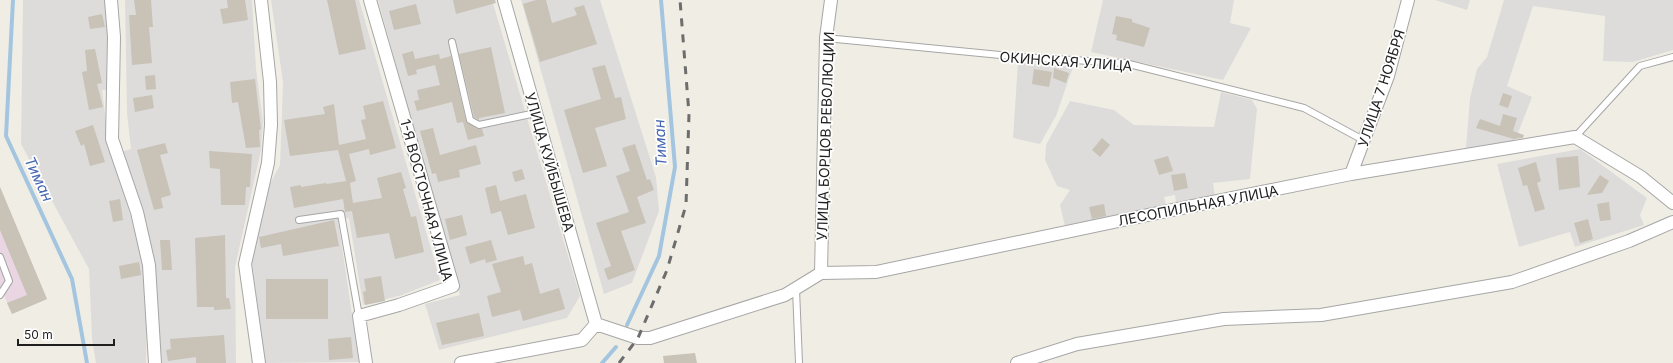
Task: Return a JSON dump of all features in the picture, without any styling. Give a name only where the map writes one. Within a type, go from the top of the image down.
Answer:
[{"type":"street","points":[[111,0],[114,37],[112,139],[137,212],[149,265],[155,363]]},
{"type":"street","points":[[259,363],[245,264],[268,163],[271,125],[270,82],[262,0]]},
{"type":"street","name":"1-Я ВОСТОЧНАЯ УЛИЦА","points":[[359,316],[399,305],[453,286],[370,0]]},
{"type":"street","name":"УЛИЦА КУЙБЫШЕВА","points":[[504,0],[596,324]]},
{"type":"street","name":"УЛИЦА БОРЦОВ РЕВОЛЮЦИИ","points":[[821,273],[826,38],[831,0]]},
{"type":"street","name":"УЛИЦА 7 НОЯБРЯ","points":[[1351,174],[1365,141],[1388,76],[1408,0]]},
{"type":"street","points":[[1575,137],[1641,177],[1673,203]]},
{"type":"street","name":"ЛЕСОПИЛЬНАЯ УЛИЦА","points":[[821,273],[876,272],[1128,218],[1351,174],[1575,137]]},
{"type":"street","points":[[1017,363],[1077,344],[1224,319],[1321,315],[1512,282],[1629,240],[1673,222]]},
{"type":"street","points":[[461,363],[582,340],[596,324],[638,338],[650,338],[785,295],[821,273]]},
{"type":"street","points":[[359,316],[366,363]]},
{"type":"lane","name":"ОКИНСКАЯ УЛИЦА","points":[[826,38],[1013,57],[1124,63],[1304,108],[1365,141]]},
{"type":"lane","points":[[452,42],[470,120],[479,125],[536,113]]},
{"type":"lane","points":[[1575,137],[1640,66],[1673,57]]},
{"type":"lane","points":[[299,220],[340,214],[359,316]]},
{"type":"lane","points":[[0,257],[9,281],[0,295]]},
{"type":"lane","points":[[796,288],[800,363]]},
{"type":"shaded area","points":[[23,0],[107,0],[106,90],[102,90],[108,138],[143,259],[147,314],[146,363],[96,363],[92,339],[89,269],[21,144]]},
{"type":"shaded area","points":[[125,0],[252,0],[256,69],[263,122],[261,150],[235,267],[236,363],[162,363],[154,266],[121,152],[131,149],[127,113]]},
{"type":"shaded area","points":[[271,0],[359,0],[440,280],[402,295],[363,305],[349,218],[338,220],[359,362],[265,363],[251,254],[261,201],[280,165],[283,82]]},
{"type":"shaded area","points":[[378,0],[492,0],[580,296],[567,318],[439,350],[425,304],[460,295]]},
{"type":"shaded area","points":[[521,0],[600,0],[656,177],[659,211],[632,283],[604,294]]},
{"type":"shaded area","points":[[1103,0],[1234,0],[1230,23],[1251,28],[1223,80],[1091,52]]},
{"type":"shaded area","points":[[1435,0],[1470,0],[1467,10]]},
{"type":"shaded area","points":[[1504,0],[1673,0],[1673,50],[1633,62],[1603,61],[1605,16],[1533,6],[1507,86],[1532,97],[1515,141],[1466,148],[1470,98],[1477,69],[1487,57]]},
{"type":"shaded area","points":[[1018,62],[1073,67],[1056,116],[1040,144],[1013,138]]},
{"type":"shaded area","points":[[1221,92],[1252,100],[1257,109],[1250,179],[1213,183],[1215,196],[1176,202],[1175,195],[1164,197],[1166,206],[1065,226],[1060,205],[1070,190],[1057,186],[1045,160],[1046,145],[1070,101],[1114,110],[1134,125],[1214,127]]},
{"type":"shaded area","points":[[1580,149],[1647,198],[1640,215],[1644,225],[1575,247],[1570,232],[1519,247],[1497,164]]},
{"type":"shaded area","points":[[0,187],[47,299],[12,314],[0,286]]},
{"type":"building","points":[[134,0],[151,0],[153,27],[149,27],[152,63],[132,65],[129,15],[136,15]]},
{"type":"building","points":[[227,0],[245,0],[248,20],[223,24],[220,9],[228,8]]},
{"type":"building","points":[[327,0],[355,0],[366,49],[339,55]]},
{"type":"building","points":[[453,0],[495,0],[496,3],[456,14]]},
{"type":"building","points":[[536,0],[546,0],[552,23],[577,15],[574,8],[584,5],[597,44],[540,62],[523,4]]},
{"type":"building","points":[[416,4],[421,24],[394,30],[389,11]]},
{"type":"building","points":[[102,14],[105,27],[90,29],[88,17]]},
{"type":"building","points":[[1116,16],[1132,19],[1132,22],[1150,28],[1144,47],[1116,40],[1117,35],[1112,34]]},
{"type":"building","points":[[491,47],[505,113],[479,118],[479,120],[474,117],[459,54]]},
{"type":"building","points":[[95,49],[102,83],[97,84],[103,107],[89,110],[82,72],[87,71],[85,50]]},
{"type":"building","points":[[413,51],[415,59],[439,54],[440,59],[451,56],[466,121],[477,129],[482,129],[484,136],[468,140],[463,122],[457,123],[452,102],[417,111],[414,101],[419,100],[417,90],[440,85],[435,65],[416,70],[417,74],[408,76],[402,54]]},
{"type":"building","points":[[605,65],[615,98],[621,97],[626,119],[595,128],[607,166],[583,173],[564,110],[601,99],[592,68]]},
{"type":"building","points":[[1054,68],[1069,73],[1066,83],[1053,78]]},
{"type":"building","points":[[1034,69],[1052,72],[1049,87],[1032,84]]},
{"type":"building","points":[[155,75],[156,89],[146,90],[145,76]]},
{"type":"building","points":[[255,79],[261,129],[259,130],[260,147],[246,148],[238,102],[232,103],[230,82]]},
{"type":"building","points":[[1503,93],[1512,96],[1508,108],[1499,105]]},
{"type":"building","points":[[152,95],[154,108],[135,112],[133,98]]},
{"type":"building","points":[[383,101],[396,148],[370,155],[369,149],[349,154],[356,181],[350,183],[353,203],[382,198],[377,178],[401,172],[406,188],[403,189],[411,217],[416,216],[424,252],[395,259],[389,233],[357,238],[352,211],[345,212],[343,199],[294,208],[290,187],[346,181],[338,150],[290,156],[284,120],[325,114],[323,107],[334,104],[339,145],[366,139],[361,120],[366,119],[363,106]]},
{"type":"building","points":[[1503,114],[1517,118],[1513,131],[1524,135],[1523,138],[1514,139],[1476,128],[1480,119],[1500,126]]},
{"type":"building","points":[[93,125],[105,162],[90,166],[84,144],[81,146],[75,131]]},
{"type":"building","points":[[433,128],[440,155],[476,145],[481,164],[459,170],[460,177],[438,182],[436,173],[432,174],[420,131]]},
{"type":"building","points":[[1102,138],[1110,145],[1100,157],[1092,150]]},
{"type":"building","points":[[165,143],[168,153],[160,155],[171,195],[161,198],[163,208],[154,210],[137,150]]},
{"type":"building","points":[[635,144],[647,180],[650,179],[654,190],[637,197],[646,223],[621,231],[635,270],[608,280],[604,269],[611,266],[596,223],[629,212],[616,176],[630,171],[622,148]]},
{"type":"building","points":[[209,151],[252,154],[250,187],[246,187],[245,205],[221,205],[220,169],[210,168]]},
{"type":"building","points":[[1168,156],[1173,171],[1159,175],[1154,160]]},
{"type":"building","points":[[1578,156],[1580,187],[1559,190],[1556,158]]},
{"type":"building","points":[[1536,162],[1541,181],[1537,183],[1545,209],[1535,212],[1527,185],[1523,186],[1518,168]]},
{"type":"building","points":[[522,169],[525,179],[515,182],[512,172]]},
{"type":"building","points":[[1185,173],[1188,188],[1174,191],[1171,175]]},
{"type":"building","points":[[1600,175],[1609,181],[1602,193],[1587,195]]},
{"type":"building","points":[[496,185],[500,201],[526,194],[535,228],[508,235],[501,211],[491,214],[485,188]]},
{"type":"building","points":[[0,187],[47,299],[12,314],[7,303],[27,295],[0,230]]},
{"type":"building","points":[[120,199],[123,220],[113,222],[109,201]]},
{"type":"building","points":[[1609,202],[1611,220],[1600,221],[1597,204]]},
{"type":"building","points":[[1104,204],[1106,216],[1092,219],[1089,207]]},
{"type":"building","points":[[462,215],[467,235],[450,240],[445,219]]},
{"type":"building","points":[[1588,219],[1593,239],[1580,243],[1574,223]]},
{"type":"building","points":[[334,220],[339,246],[283,256],[281,244],[261,248],[259,237]]},
{"type":"building","points":[[225,235],[226,298],[229,298],[231,309],[214,310],[214,307],[197,307],[195,238]]},
{"type":"building","points":[[160,240],[170,240],[172,270],[162,270]]},
{"type":"building","points":[[491,240],[497,260],[486,263],[485,259],[470,264],[465,247]]},
{"type":"building","points":[[523,256],[525,265],[532,263],[540,294],[559,288],[565,309],[523,321],[520,310],[492,317],[487,296],[501,292],[492,264]]},
{"type":"building","points":[[139,262],[141,275],[121,279],[119,266]]},
{"type":"building","points":[[381,276],[385,301],[365,305],[363,292],[366,291],[364,279]]},
{"type":"building","points":[[266,279],[328,279],[328,319],[266,319]]},
{"type":"building","points":[[479,313],[484,336],[442,345],[436,323]]},
{"type":"building","points":[[224,335],[226,363],[196,363],[196,357],[168,361],[166,350],[171,349],[170,339]]},
{"type":"building","points":[[351,337],[353,358],[329,360],[328,339]]},
{"type":"building","points":[[695,353],[697,363],[664,363],[663,356]]},
{"type":"waterway","name":"Тиман","points":[[13,0],[6,136],[72,279],[87,363]]},
{"type":"waterway","name":"Тиман","points":[[627,325],[659,256],[675,167],[661,0]]},
{"type":"waterway","name":"Тиман","points":[[602,363],[616,347]]},
{"type":"railway","points":[[619,363],[638,338],[667,270],[686,205],[689,114],[680,0]]}]
